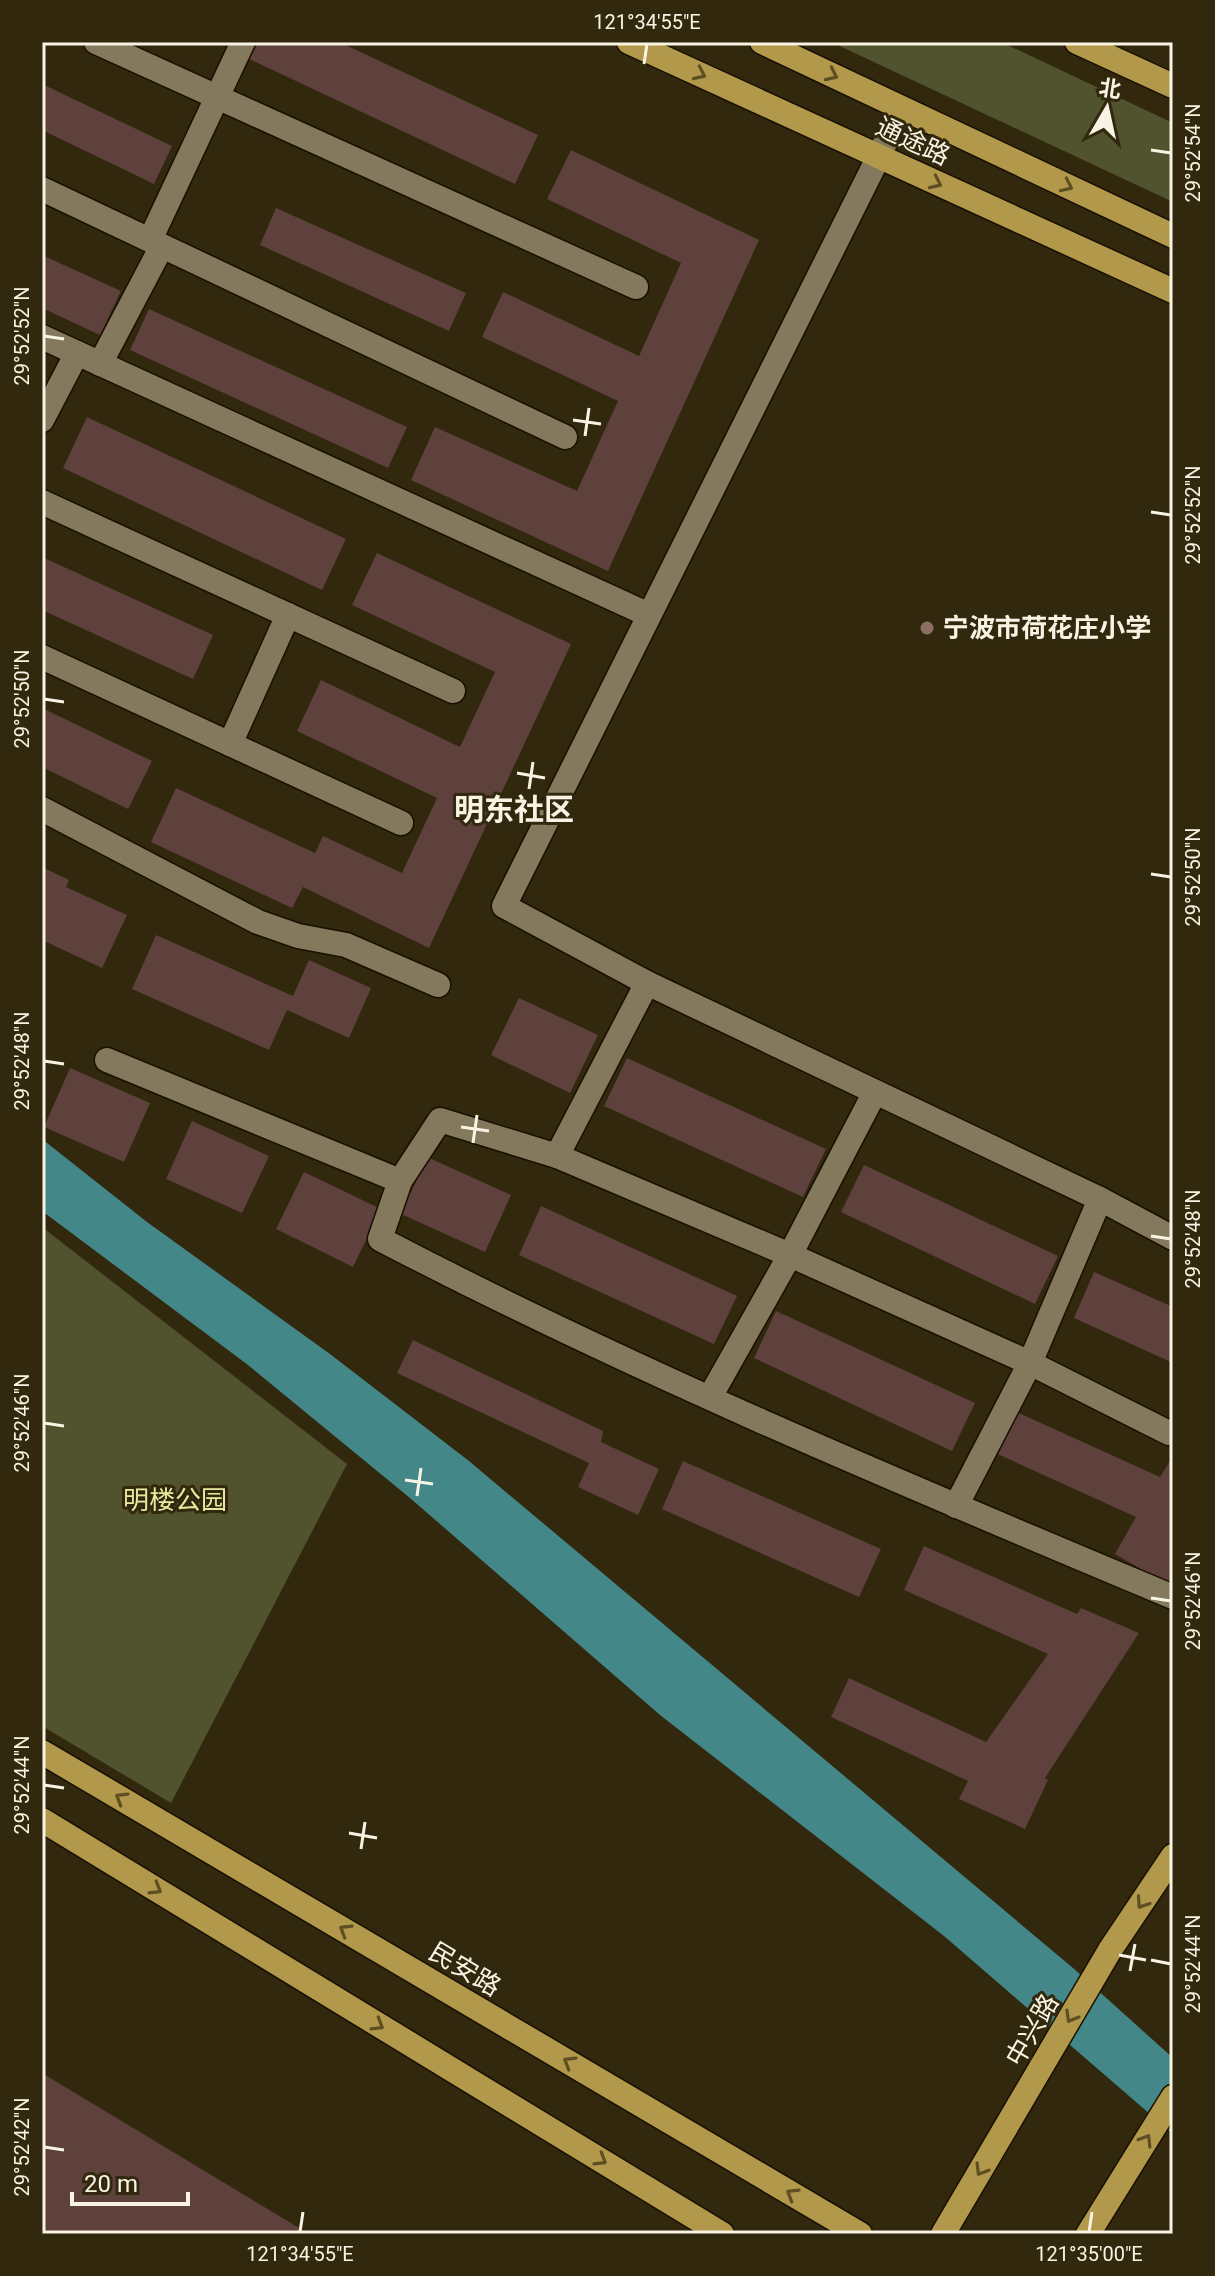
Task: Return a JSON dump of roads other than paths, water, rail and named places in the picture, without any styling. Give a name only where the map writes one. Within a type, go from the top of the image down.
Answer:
[{"type":"main road","name":"通途路","points":[[629,42],[1173,291]]},
{"type":"main road","name":"通途路","points":[[762,42],[1173,236]]},
{"type":"main road","points":[[1077,42],[1173,86]]},
{"type":"main road","name":"民安路","points":[[42,1752],[860,2234]]},
{"type":"main road","points":[[42,1820],[722,2234]]},
{"type":"main road","name":"中兴路","points":[[943,2234],[1110,1950],[1173,1856]]},
{"type":"main road","points":[[1088,2234],[1173,2097]]},
{"type":"street","points":[[96,42],[636,287]]},
{"type":"street","points":[[100,364],[243,42]]},
{"type":"street","points":[[901,108],[504,906],[647,983],[1100,1199],[1173,1238]]},
{"type":"street","points":[[42,189],[565,437]]},
{"type":"street","points":[[42,337],[649,615]]},
{"type":"street","points":[[42,420],[77,353]]},
{"type":"street","points":[[42,502],[453,691]]},
{"type":"street","points":[[230,744],[288,615]]},
{"type":"street","points":[[42,657],[401,823]]},
{"type":"street","points":[[42,809],[258,922],[298,936],[346,945],[438,985]]},
{"type":"street","points":[[557,1156],[647,983]]},
{"type":"street","points":[[107,1060],[400,1181]]},
{"type":"street","points":[[710,1397],[790,1255],[875,1092]]},
{"type":"street","points":[[1169,1433],[1030,1363],[790,1255],[557,1156],[440,1120],[400,1181],[380,1239],[463,1282],[710,1397],[956,1506],[1173,1597]]},
{"type":"street","points":[[956,1506],[1030,1363],[1100,1199]]},
{"type":"water","points":[[42,1139],[147,1222],[330,1354],[469,1461],[1073,1968],[1173,2058],[1173,2134],[944,1936],[660,1715],[410,1498],[248,1365],[42,1211]]},
{"type":"place","name":"宁波市荷花庄小学","points":[[927,628]]},
{"type":"district","name":"明东社区","points":[[514,809]]},
{"type":"park label","name":"明楼公园","points":[[175,1500]]}]
